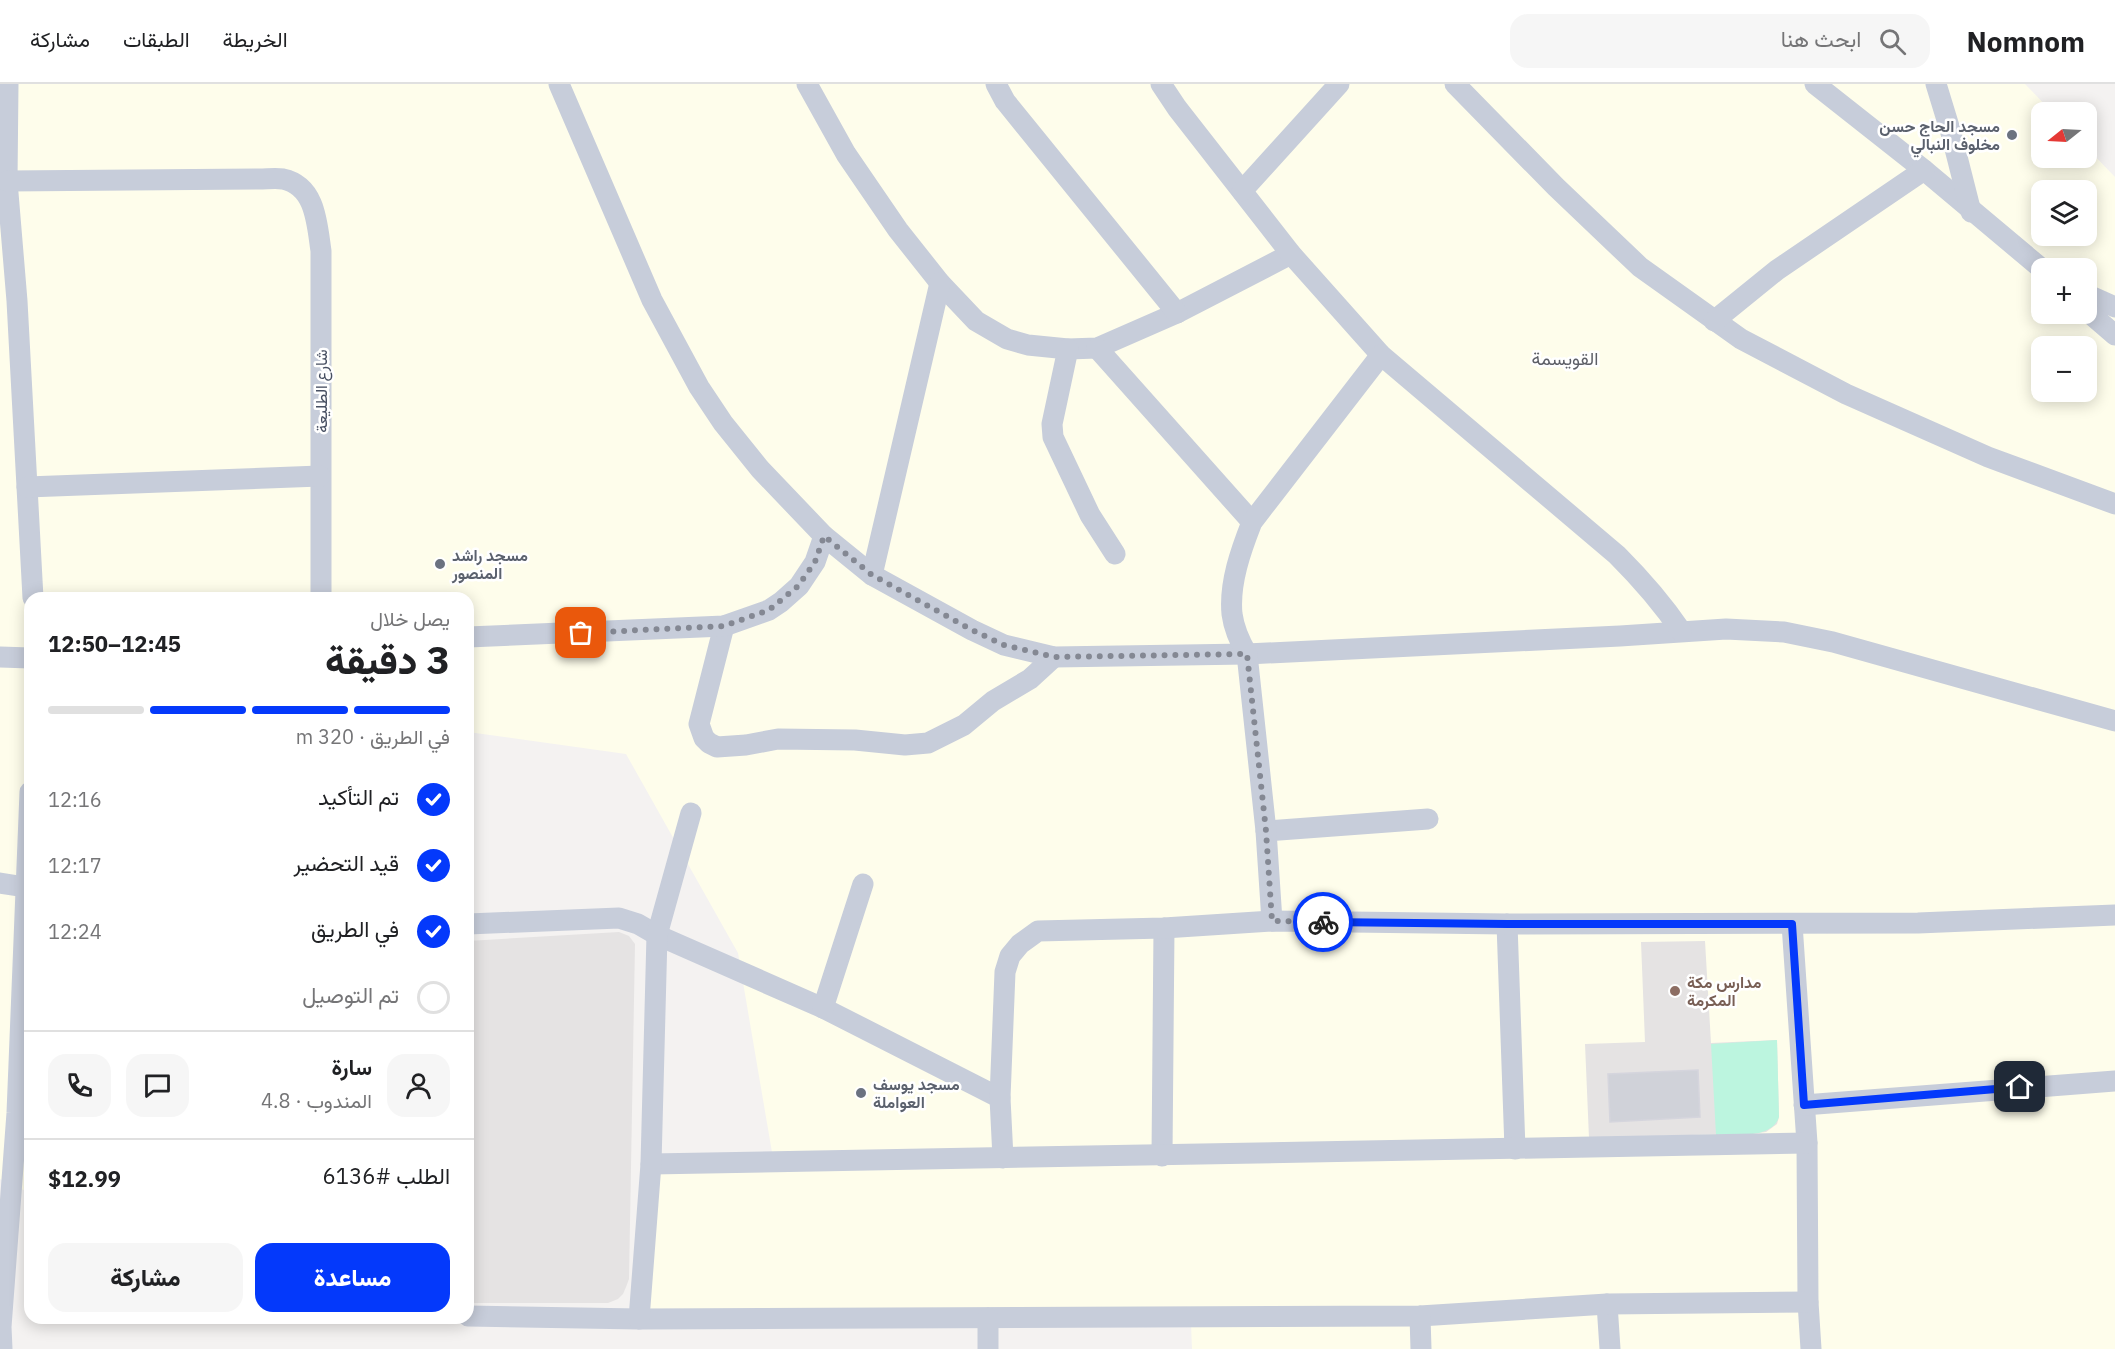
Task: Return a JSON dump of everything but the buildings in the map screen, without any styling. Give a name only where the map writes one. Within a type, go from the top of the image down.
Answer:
[{"type":"street","points":[[8,84],[8,301],[27,487],[33,592]]},
{"type":"street","points":[[559,84],[652,300],[699,387],[723,423],[760,469],[824,536],[872,575],[1004,645],[1054,657],[1247,654],[1726,629],[1784,632],[1833,642],[2115,721]]},
{"type":"street","points":[[807,84],[846,154],[898,230],[939,283],[976,321],[1007,339],[1028,345],[1068,350],[1097,348],[1177,313],[1291,254]]},
{"type":"street","points":[[996,84],[1005,101],[1177,313]]},
{"type":"street","points":[[1161,84],[1177,108],[1291,254],[1381,355],[1617,555],[1642,579],[1681,631]]},
{"type":"street","points":[[1242,191],[1339,84]]},
{"type":"street","points":[[1455,84],[1556,187],[1640,267],[1741,339],[1846,394],[1988,457],[2115,504]]},
{"type":"street","points":[[1815,84],[1924,170],[1971,212],[2031,260]]},
{"type":"street","points":[[1936,84],[1971,212]]},
{"type":"street","points":[[1713,321],[1777,270],[1924,170]]},
{"type":"street","name":"شارع الطليعة","points":[[7,181],[284,179],[303,188],[312,204],[321,251],[321,592]]},
{"type":"street","points":[[872,575],[939,283]]},
{"type":"street","points":[[2097,299],[2115,307]]},
{"type":"street","points":[[2097,319],[2115,335]]},
{"type":"street","points":[[1097,348],[1252,522]]},
{"type":"street","points":[[1068,350],[1052,424],[1053,437],[1090,515],[1115,554]]},
{"type":"street","points":[[1272,921],[1266,831],[1247,654],[1237,636],[1232,614],[1233,588],[1241,552],[1252,522],[1381,355]]},
{"type":"street","points":[[27,487],[320,476]]},
{"type":"street","points":[[474,638],[724,626],[769,610],[781,602],[798,586],[815,562],[824,536]]},
{"type":"street","points":[[724,626],[699,724],[704,738],[717,747],[778,739],[855,740],[905,746],[928,743],[964,725],[993,701],[1030,679],[1054,657]]},
{"type":"street","points":[[0,657],[24,657]]},
{"type":"street","points":[[639,1318],[651,1164],[657,935],[691,813]]},
{"type":"street","points":[[1266,831],[1428,819]]},
{"type":"street","points":[[0,883],[24,887]]},
{"type":"street","points":[[823,1008],[863,884]]},
{"type":"street","points":[[2,1349],[7,1157],[24,902]]},
{"type":"street","points":[[1003,1158],[1000,1098],[1005,972],[1010,956],[1020,944],[1038,932],[1164,928],[1272,921],[1792,924],[1918,923],[2115,915]]},
{"type":"street","points":[[474,924],[619,918],[638,924],[657,935],[823,1008],[1000,1098]]},
{"type":"street","points":[[1507,924],[1515,1149]]},
{"type":"street","points":[[1792,924],[1807,1143],[1808,1302],[1811,1349]]},
{"type":"street","points":[[1162,1156],[1164,928]]},
{"type":"street","points":[[1804,1105],[2115,1081]]},
{"type":"street","points":[[651,1164],[1807,1143]]},
{"type":"street","points":[[474,1316],[988,1318],[1419,1316],[1607,1304],[1808,1302]]},
{"type":"street","points":[[1607,1304],[1610,1349]]},
{"type":"street","points":[[1419,1316],[1420,1349]]},
{"type":"street","points":[[988,1318],[988,1349]]},
{"type":"shaded area","points":[[0,84],[2025,84],[2042,102],[2031,102],[2031,168],[2097,168],[2097,158],[2115,177],[2115,1349],[1192,1349],[1191,1324],[642,1324],[650,1171],[774,1164],[738,953],[626,754],[474,733],[474,592],[24,592],[24,1190],[0,1179]]},
{"type":"shaded area","points":[[619,932],[629,936],[635,944],[629,1279],[623,1294],[608,1303],[474,1303],[474,941]]},
{"type":"shaded area","name":"مدارس مكة المكرمة","points":[[1705,941],[1711,1043],[1777,1040],[1779,1117],[1777,1124],[1766,1132],[1758,1133],[1589,1138],[1585,1044],[1645,1042],[1641,942]]},
{"type":"green space","points":[[1777,1040],[1779,1117],[1775,1124],[1761,1133],[1716,1135],[1711,1044]]},
{"type":"way so far","points":[[581,633],[724,626],[769,610],[798,586],[815,562],[824,536],[872,575],[1004,645],[1054,657],[1247,654],[1266,831],[1272,921],[1323,922]]},
{"type":"place","name":"مسجد الحاج حسن مخلوف النبالي","points":[[2012,135]]},
{"type":"place","name":"مسجد راشد المنصور","points":[[440,564]]},
{"type":"place","name":"مدارس مكة المكرمة","points":[[1675,991]]},
{"type":"place","name":"مسجد يوسف العواملة","points":[[861,1093]]},
{"type":"district","name":"القويسمة","points":[[1565,358]]},
{"type":"route","points":[[1323,922],[1792,924],[1804,1105],[2020,1087]]}]
